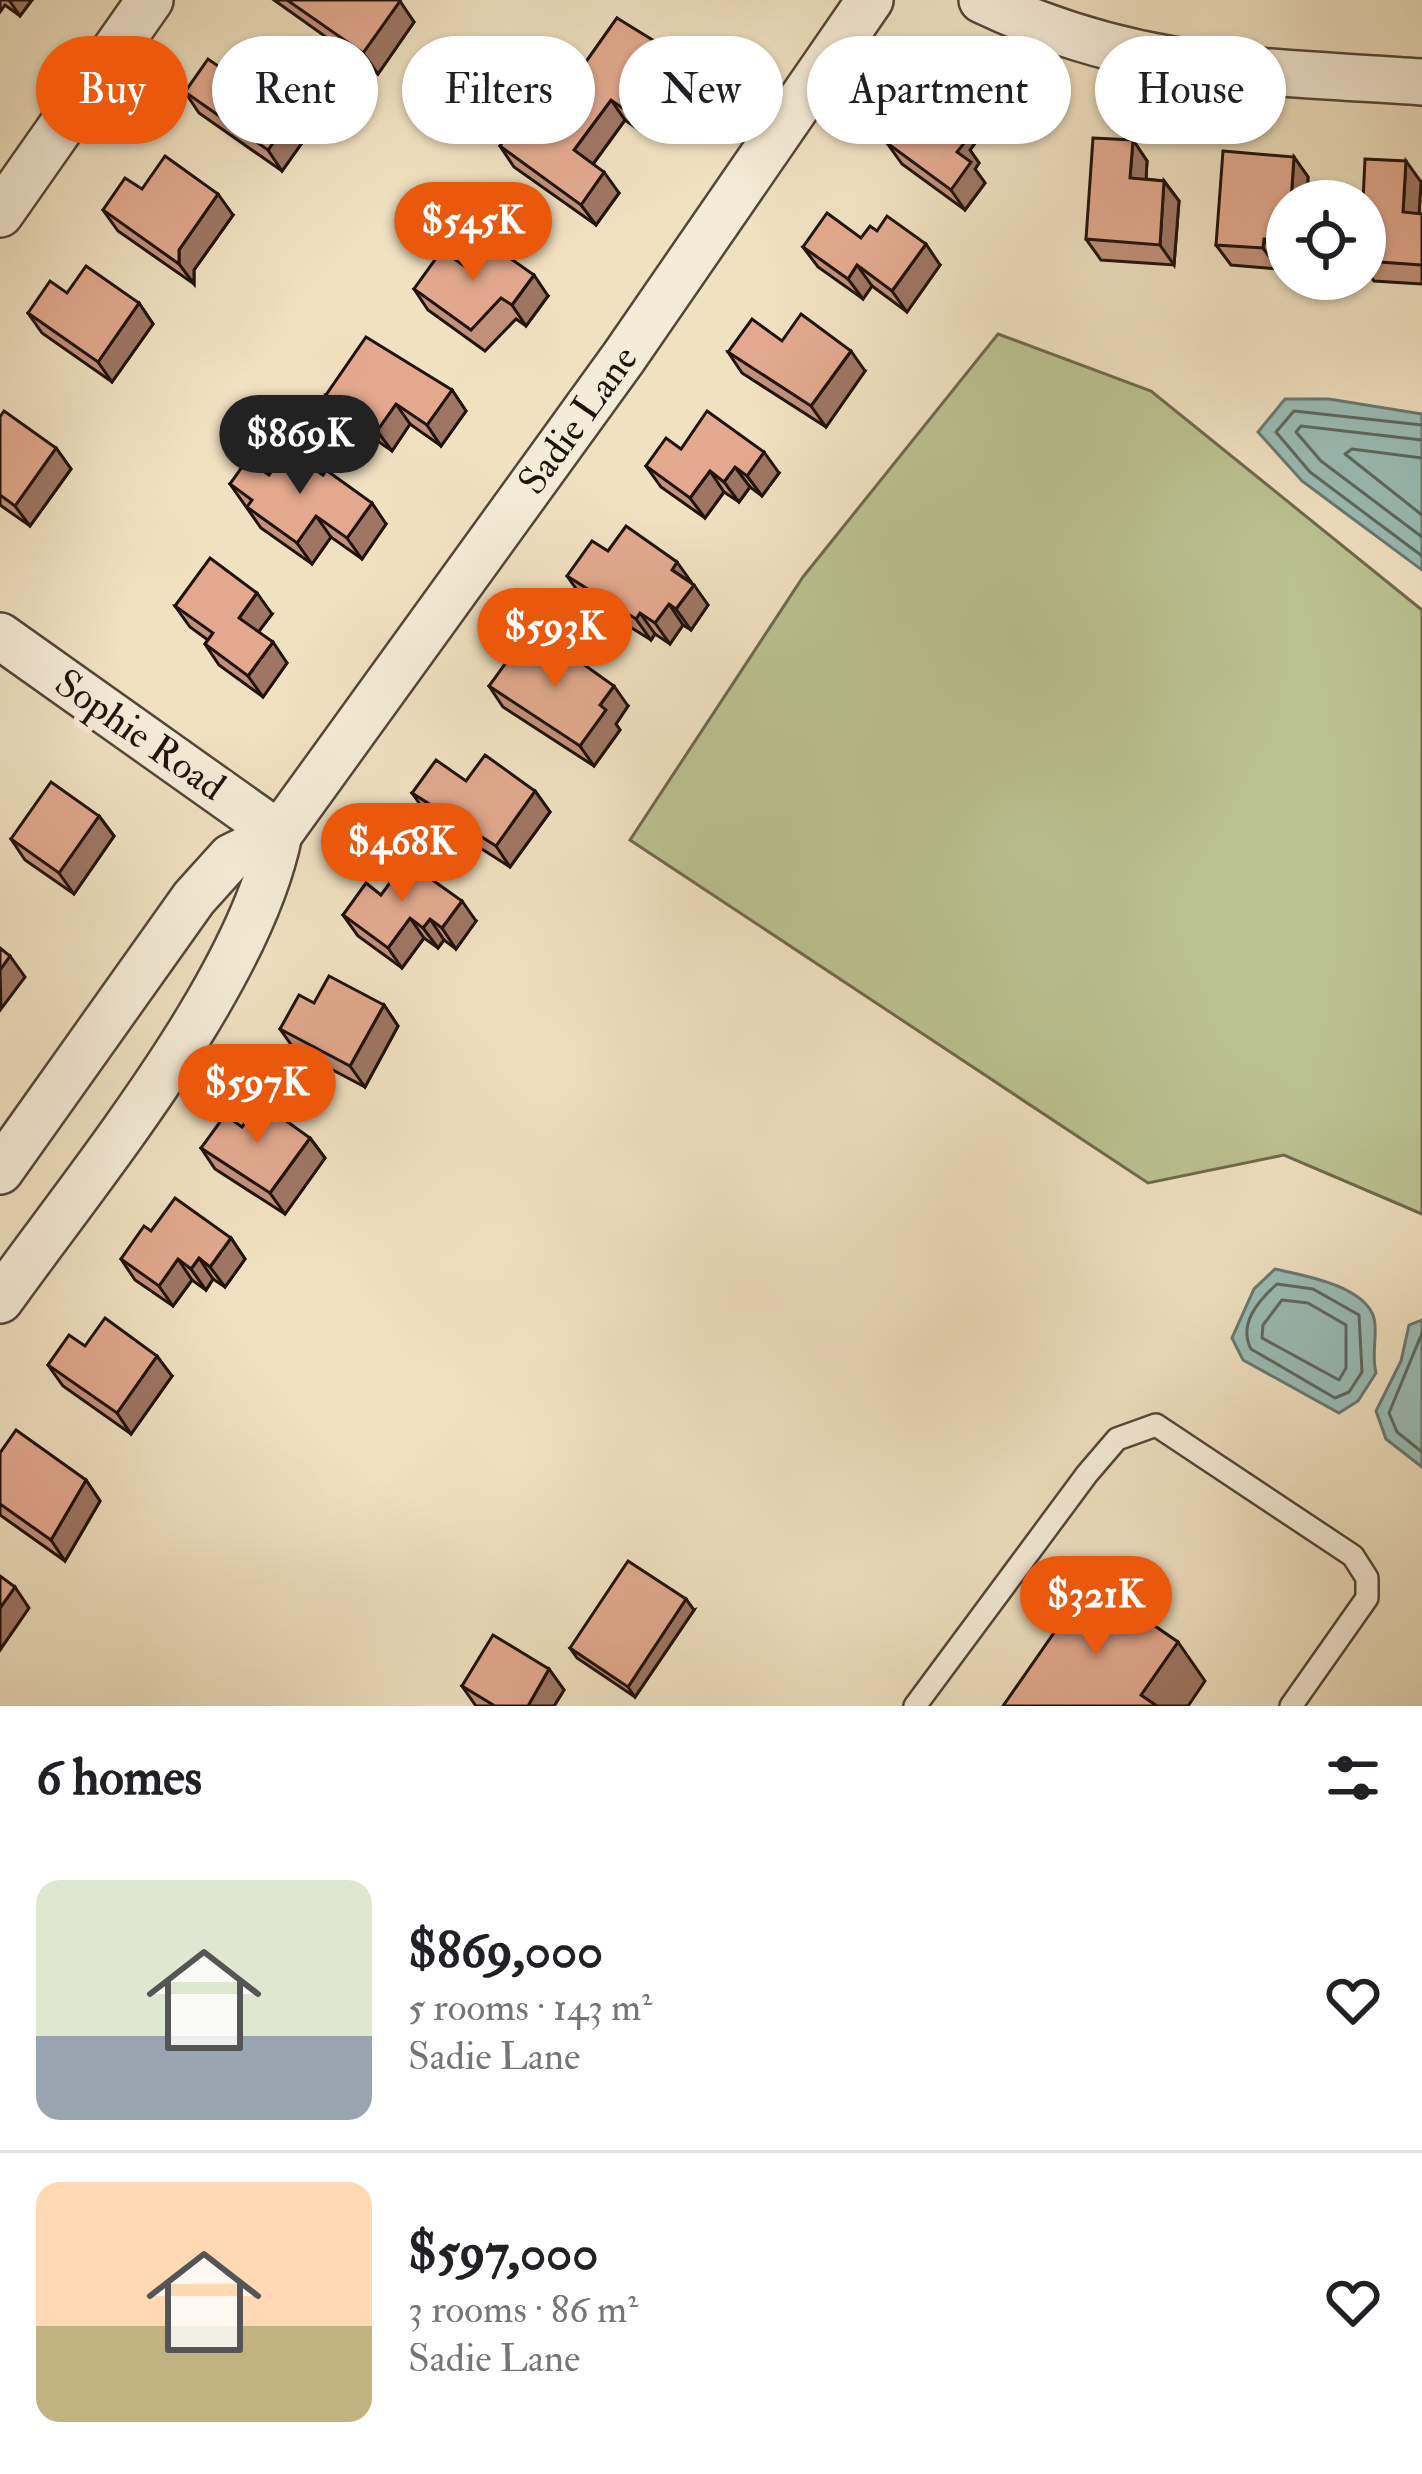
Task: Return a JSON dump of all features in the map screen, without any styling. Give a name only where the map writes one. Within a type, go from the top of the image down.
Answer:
[{"type":"street","points":[[0,214],[150,0]]},
{"type":"street","name":"Sadie Lane","points":[[0,1300],[178,1050],[269,884],[279,834],[624,356],[870,0]]},
{"type":"street","points":[[982,0],[1063,36],[1153,59],[1422,82]]},
{"type":"street","name":"Sophie Road","points":[[0,636],[279,834]]},
{"type":"street","name":"Sadie Lane","points":[[0,1171],[194,898],[231,856],[279,834]]},
{"type":"lane","points":[[915,1706],[1117,1439],[1156,1425],[1353,1556],[1367,1578],[1367,1598],[1291,1706]]},
{"type":"green space","points":[[998,334],[1151,391],[1422,610],[1422,1214],[1284,1155],[1148,1183],[630,840],[803,577]]},
{"type":"water","points":[[1285,399],[1329,399],[1422,414],[1422,570],[1302,481],[1258,432]]},
{"type":"water","points":[[1275,1269],[1346,1290],[1374,1318],[1376,1373],[1358,1401],[1339,1413],[1243,1360],[1232,1338],[1254,1289]]},
{"type":"water","points":[[1422,1320],[1422,1467],[1386,1439],[1376,1411],[1401,1361],[1409,1325]]},
{"type":"building","points":[[287,0],[400,1],[375,36],[339,36]]},
{"type":"building","points":[[617,18],[646,36],[619,36],[619,106],[611,100],[595,122],[595,49]]},
{"type":"building","points":[[208,59],[212,62],[212,111],[188,94]]},
{"type":"building","points":[[1093,138],[1095,144],[1133,144],[1130,178],[1164,181],[1160,245],[1086,239]]},
{"type":"building","points":[[578,144],[574,150],[604,172],[581,205],[500,146]]},
{"type":"building","points":[[888,144],[963,144],[957,152],[971,162],[951,190]]},
{"type":"building","points":[[1223,151],[1294,157],[1292,180],[1266,180],[1263,248],[1216,245]]},
{"type":"building","points":[[165,156],[218,194],[179,250],[179,264],[103,210],[125,178],[142,189]]},
{"type":"building","points":[[1365,159],[1406,161],[1403,212],[1422,214],[1422,265],[1386,262],[1386,180],[1364,180]]},
{"type":"building","points":[[827,213],[861,238],[870,226],[877,231],[887,216],[926,244],[892,291],[857,265],[848,279],[803,247]]},
{"type":"building","points":[[487,242],[534,275],[512,305],[501,298],[471,330],[414,289],[442,250],[467,268]]},
{"type":"building","points":[[86,266],[139,303],[98,362],[28,313],[50,281],[67,293]]},
{"type":"building","points":[[801,314],[851,351],[811,406],[728,352],[752,319],[782,341]]},
{"type":"building","points":[[366,337],[452,390],[427,425],[396,404],[377,431],[326,395]]},
{"type":"building","points":[[4,411],[56,448],[15,506],[0,495],[0,417]]},
{"type":"building","points":[[707,411],[764,452],[747,476],[735,467],[724,482],[710,471],[690,498],[646,466],[666,438],[681,449]]},
{"type":"building","points":[[286,449],[372,503],[347,538],[316,516],[297,543],[247,507],[252,500],[230,484],[247,460],[269,475]]},
{"type":"building","points":[[626,526],[677,562],[672,570],[694,585],[676,609],[669,604],[655,623],[640,613],[636,619],[567,576],[592,541],[608,551]]},
{"type":"building","points":[[210,558],[257,593],[239,618],[273,642],[248,676],[205,644],[213,633],[175,606]]},
{"type":"building","points":[[544,636],[614,686],[600,705],[606,710],[580,746],[489,686],[513,653],[526,662]]},
{"type":"building","points":[[485,755],[535,791],[496,846],[412,793],[436,760],[466,781]]},
{"type":"building","points":[[51,782],[99,816],[59,873],[11,839]]},
{"type":"building","points":[[406,861],[462,901],[442,928],[430,919],[423,928],[410,918],[388,948],[343,915],[366,883],[381,895]]},
{"type":"building","points":[[0,948],[10,956],[0,970]]},
{"type":"building","points":[[329,976],[384,1005],[350,1066],[280,1029],[299,995],[314,1003]]},
{"type":"building","points":[[260,1102],[310,1138],[270,1193],[201,1148],[225,1115],[242,1127]]},
{"type":"building","points":[[175,1198],[231,1238],[210,1267],[199,1258],[191,1269],[178,1259],[159,1286],[121,1259],[144,1226],[151,1231]]},
{"type":"building","points":[[105,1318],[157,1356],[117,1413],[48,1365],[69,1335],[85,1346]]},
{"type":"building","points":[[16,1430],[86,1480],[51,1540],[0,1504],[0,1453]]},
{"type":"building","points":[[628,1561],[686,1599],[628,1687],[570,1648]]},
{"type":"building","points":[[0,1576],[15,1587],[0,1608]]},
{"type":"building","points":[[1090,1581],[1178,1642],[1141,1695],[1157,1706],[1003,1706]]},
{"type":"building","points":[[493,1635],[549,1669],[528,1706],[495,1706],[462,1686]]}]
